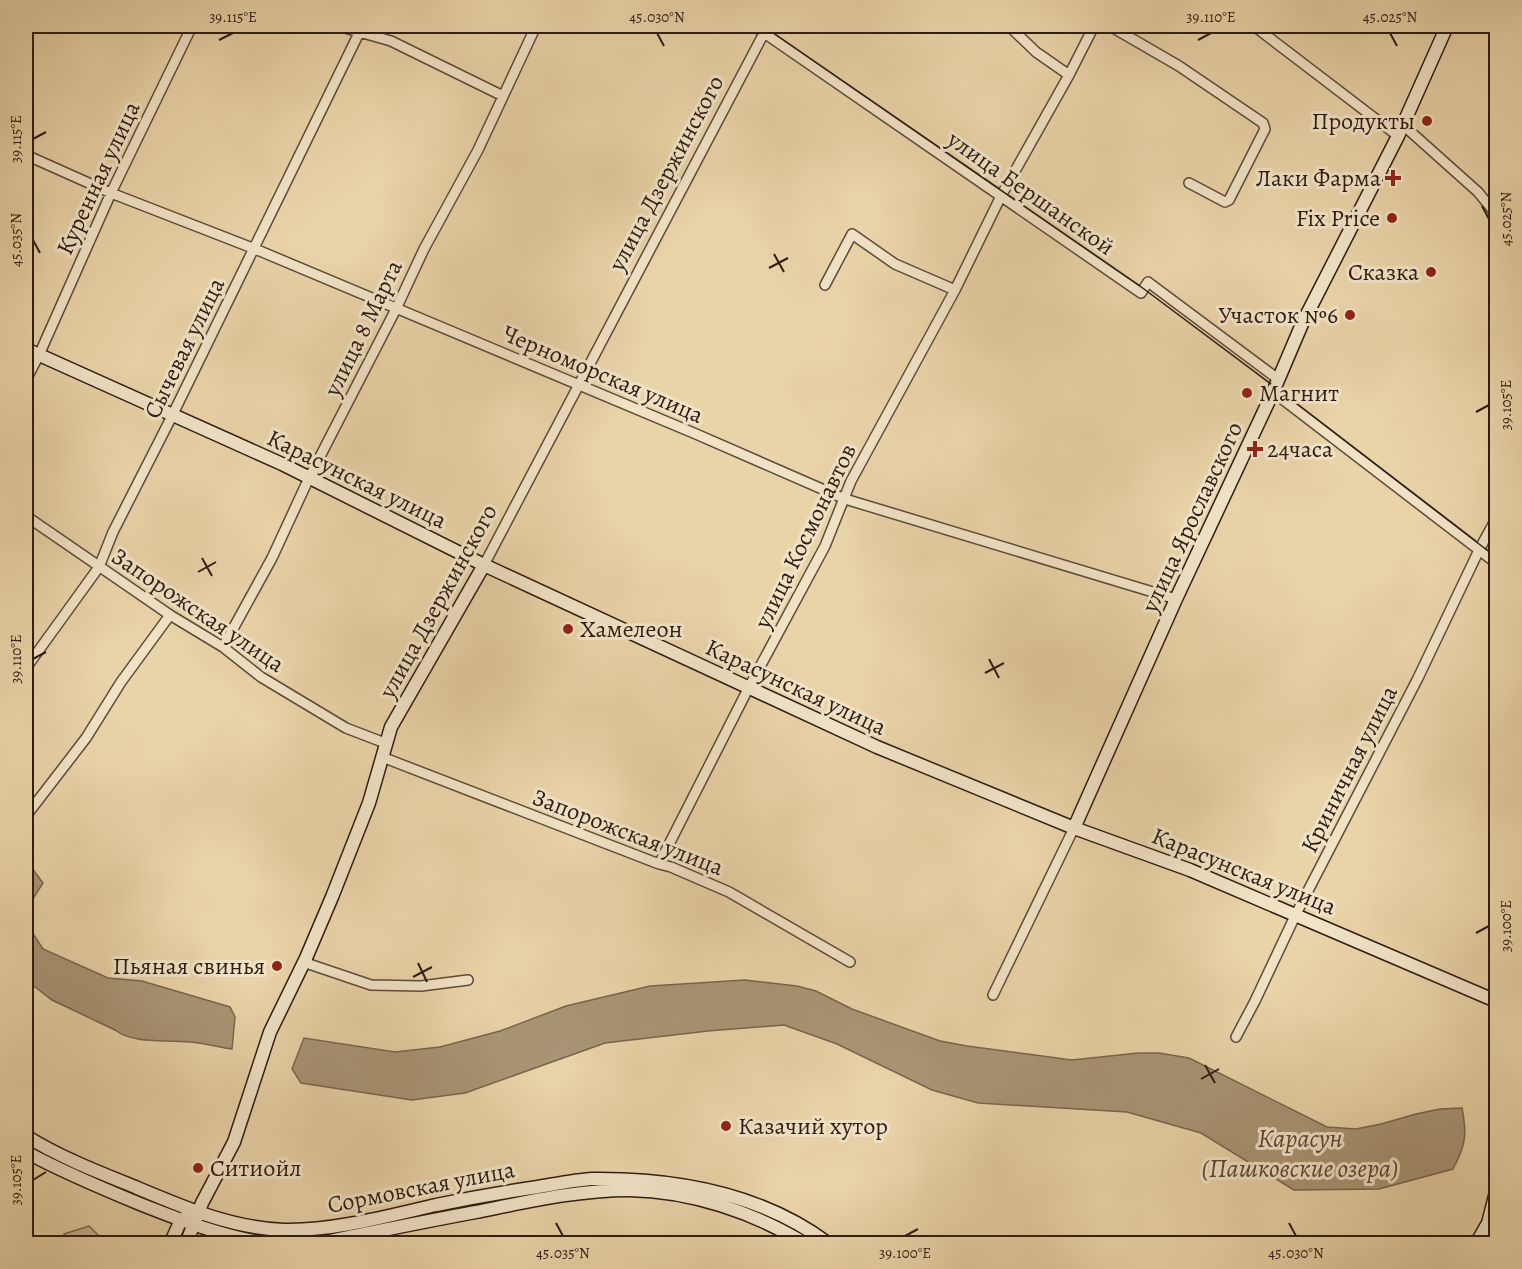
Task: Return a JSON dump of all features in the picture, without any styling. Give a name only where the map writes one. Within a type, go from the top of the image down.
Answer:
[{"type":"street","name":"Куренная улица","points":[[26,380],[111,193],[192,26]]},
{"type":"street","points":[[338,26],[391,41],[503,96]]},
{"type":"street","name":"улица 8 Марта","points":[[223,648],[272,558],[309,478],[396,309],[424,249],[478,150],[536,26]]},
{"type":"street","name":"улица Бершанской","points":[[754,26],[765,29],[1141,293],[1149,282],[1278,379]]},
{"type":"street","points":[[1009,26],[1036,52],[1069,75]]},
{"type":"street","name":"улица Космонавтов","points":[[659,864],[748,689],[825,546],[851,481],[956,290],[1001,196],[1094,26]]},
{"type":"street","points":[[1110,26],[1179,66],[1263,123],[1264,129],[1229,200],[1225,202],[1189,183]]},
{"type":"street","points":[[1254,26],[1401,130],[1478,192],[1497,214]]},
{"type":"street","name":"улица Ярославского","points":[[993,994],[1074,828],[1302,324],[1401,130],[1447,26]]},
{"type":"street","name":"улица Дзержинского","points":[[186,1244],[198,1211],[234,1142],[270,1032],[332,897],[369,803],[391,727],[484,565],[765,29]]},
{"type":"street","name":"Сычевая улица","points":[[26,668],[99,567],[113,532],[255,249],[359,33]]},
{"type":"street","name":"Черноморская улица","points":[[26,155],[111,193],[255,249],[696,434],[845,499],[1176,599]]},
{"type":"street","points":[[825,285],[852,234],[895,264],[956,290]]},
{"type":"street","name":"Карасунская улица","points":[[26,349],[282,464],[484,565],[877,747],[1074,828],[1170,862],[1497,1001]]},
{"type":"street","points":[[1273,392],[1497,563]]},
{"type":"street","name":"Запорожская улица","points":[[26,516],[170,615],[223,648],[261,677],[346,728],[385,743]]},
{"type":"street","name":"Криничная улица","points":[[1236,1037],[1296,914],[1418,678],[1479,550],[1497,519]]},
{"type":"street","points":[[26,816],[86,738],[121,682],[170,615]]},
{"type":"street","name":"Запорожская улица","points":[[382,757],[671,867],[729,892],[850,962]]},
{"type":"street","points":[[303,962],[371,986],[421,986],[468,980]]},
{"type":"street","name":"Сормовская улица","points":[[26,1136],[52,1152],[198,1211],[232,1224],[254,1227],[308,1230],[479,1196],[595,1186],[674,1183],[713,1191],[770,1210],[798,1223],[829,1244]]},
{"type":"street","points":[[26,1152],[77,1178],[194,1225],[230,1236],[273,1244]]},
{"type":"street","name":"Сормовская улица","points":[[315,1244],[595,1186],[676,1195],[704,1202],[765,1222],[806,1244]]},
{"type":"street","points":[[1476,1244],[1488,1223],[1497,1192]]},
{"type":"street","points":[[170,1244],[181,1220],[198,1211]]},
{"type":"shaded area","points":[[89,1226],[106,1243],[71,1243],[64,1234]]},
{"type":"water","points":[[26,860],[43,883],[26,910]]},
{"type":"water","points":[[26,923],[43,949],[108,978],[142,981],[230,1007],[235,1017],[232,1049],[181,1041],[132,1038],[52,1000],[26,980]]},
{"type":"water","name":"Карасун (Пашковские озера)","points":[[745,980],[797,986],[816,991],[852,1009],[940,1041],[967,1046],[1072,1060],[1138,1053],[1159,1053],[1189,1058],[1327,1127],[1356,1129],[1440,1109],[1462,1108],[1465,1125],[1463,1146],[1453,1169],[1379,1189],[1294,1190],[1201,1133],[1127,1112],[978,1103],[932,1090],[837,1044],[784,1025],[605,1043],[465,1093],[412,1100],[301,1083],[292,1069],[304,1038],[395,1052],[440,1047],[500,1031],[566,1006],[650,986]]},
{"type":"tram line","points":[[763,26],[1144,289],[1496,557]]},
{"type":"place","name":"Продукты","points":[[1427,121]]},
{"type":"place","name":"Лаки Фарма","points":[[1393,178]]},
{"type":"place","name":"Fix Price","points":[[1392,218]]},
{"type":"place","name":"Сказка","points":[[1431,272]]},
{"type":"place","name":"Участок №6","points":[[1350,315]]},
{"type":"place","name":"Магнит","points":[[1247,393]]},
{"type":"place","name":"24часа","points":[[1255,449]]},
{"type":"place","name":"Хамелеон","points":[[568,629]]},
{"type":"place","name":"Пьяная свинья","points":[[277,966]]},
{"type":"place","name":"Казачий хутор","points":[[726,1126]]},
{"type":"place","name":"Ситиойл","points":[[198,1168]]}]
